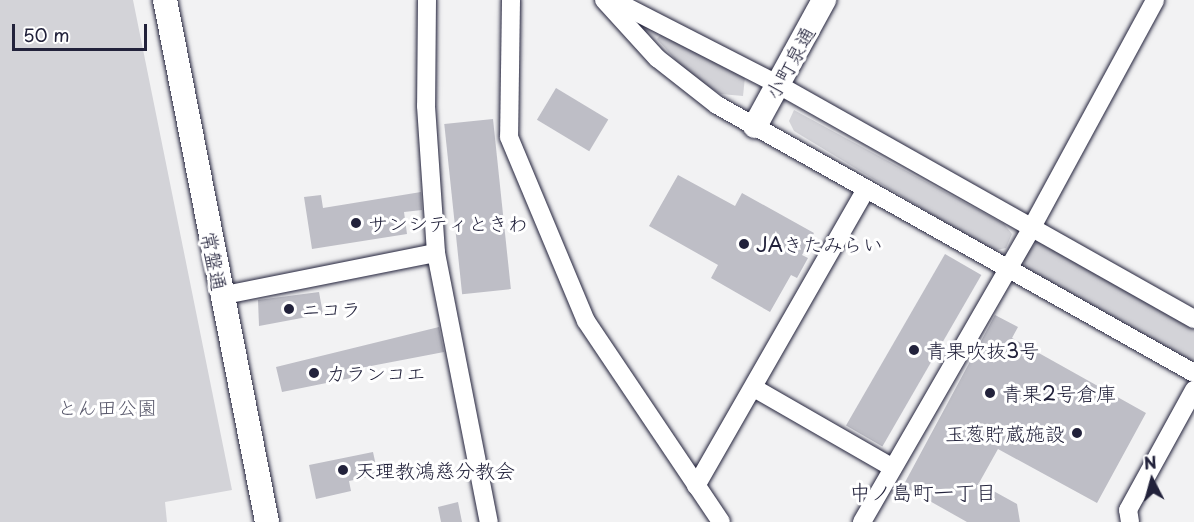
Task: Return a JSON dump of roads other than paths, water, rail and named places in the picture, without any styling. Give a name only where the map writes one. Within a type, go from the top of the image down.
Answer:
[{"type":"main road","name":"常盤通","points":[[165,0],[220,296],[267,522]]},
{"type":"main road","name":"小町泉通","points":[[755,126],[824,0]]},
{"type":"street","points":[[427,0],[426,106],[436,253],[489,522]]},
{"type":"street","points":[[511,0],[509,137],[586,321],[721,522]]},
{"type":"street","points":[[604,0],[657,58],[717,105],[1006,270],[1194,373]]},
{"type":"street","points":[[613,0],[777,84],[1194,319]]},
{"type":"street","points":[[862,522],[1032,227],[1155,0]]},
{"type":"street","points":[[696,486],[866,189]]},
{"type":"street","points":[[220,296],[436,253]]},
{"type":"street","points":[[754,388],[893,468]]},
{"type":"street","points":[[1130,522],[1128,510],[1194,390]]},
{"type":"place","name":"サンシティときわ","points":[[356,223]]},
{"type":"place","name":"JAきたみらい","points":[[744,244]]},
{"type":"place","name":"ニコラ","points":[[289,309]]},
{"type":"place","name":"青果吹抜3号","points":[[914,350]]},
{"type":"place","name":"カランコエ","points":[[314,373]]},
{"type":"place","name":"青果2号倉庫","points":[[990,393]]},
{"type":"place","name":"玉葱貯蔵施設","points":[[1077,433]]},
{"type":"place","name":"天理教鴻慈分教会","points":[[343,470]]},
{"type":"district","name":"中ノ島町一丁目","points":[[923,491]]},
{"type":"park label","name":"とん田公園","points":[[107,407]]}]
